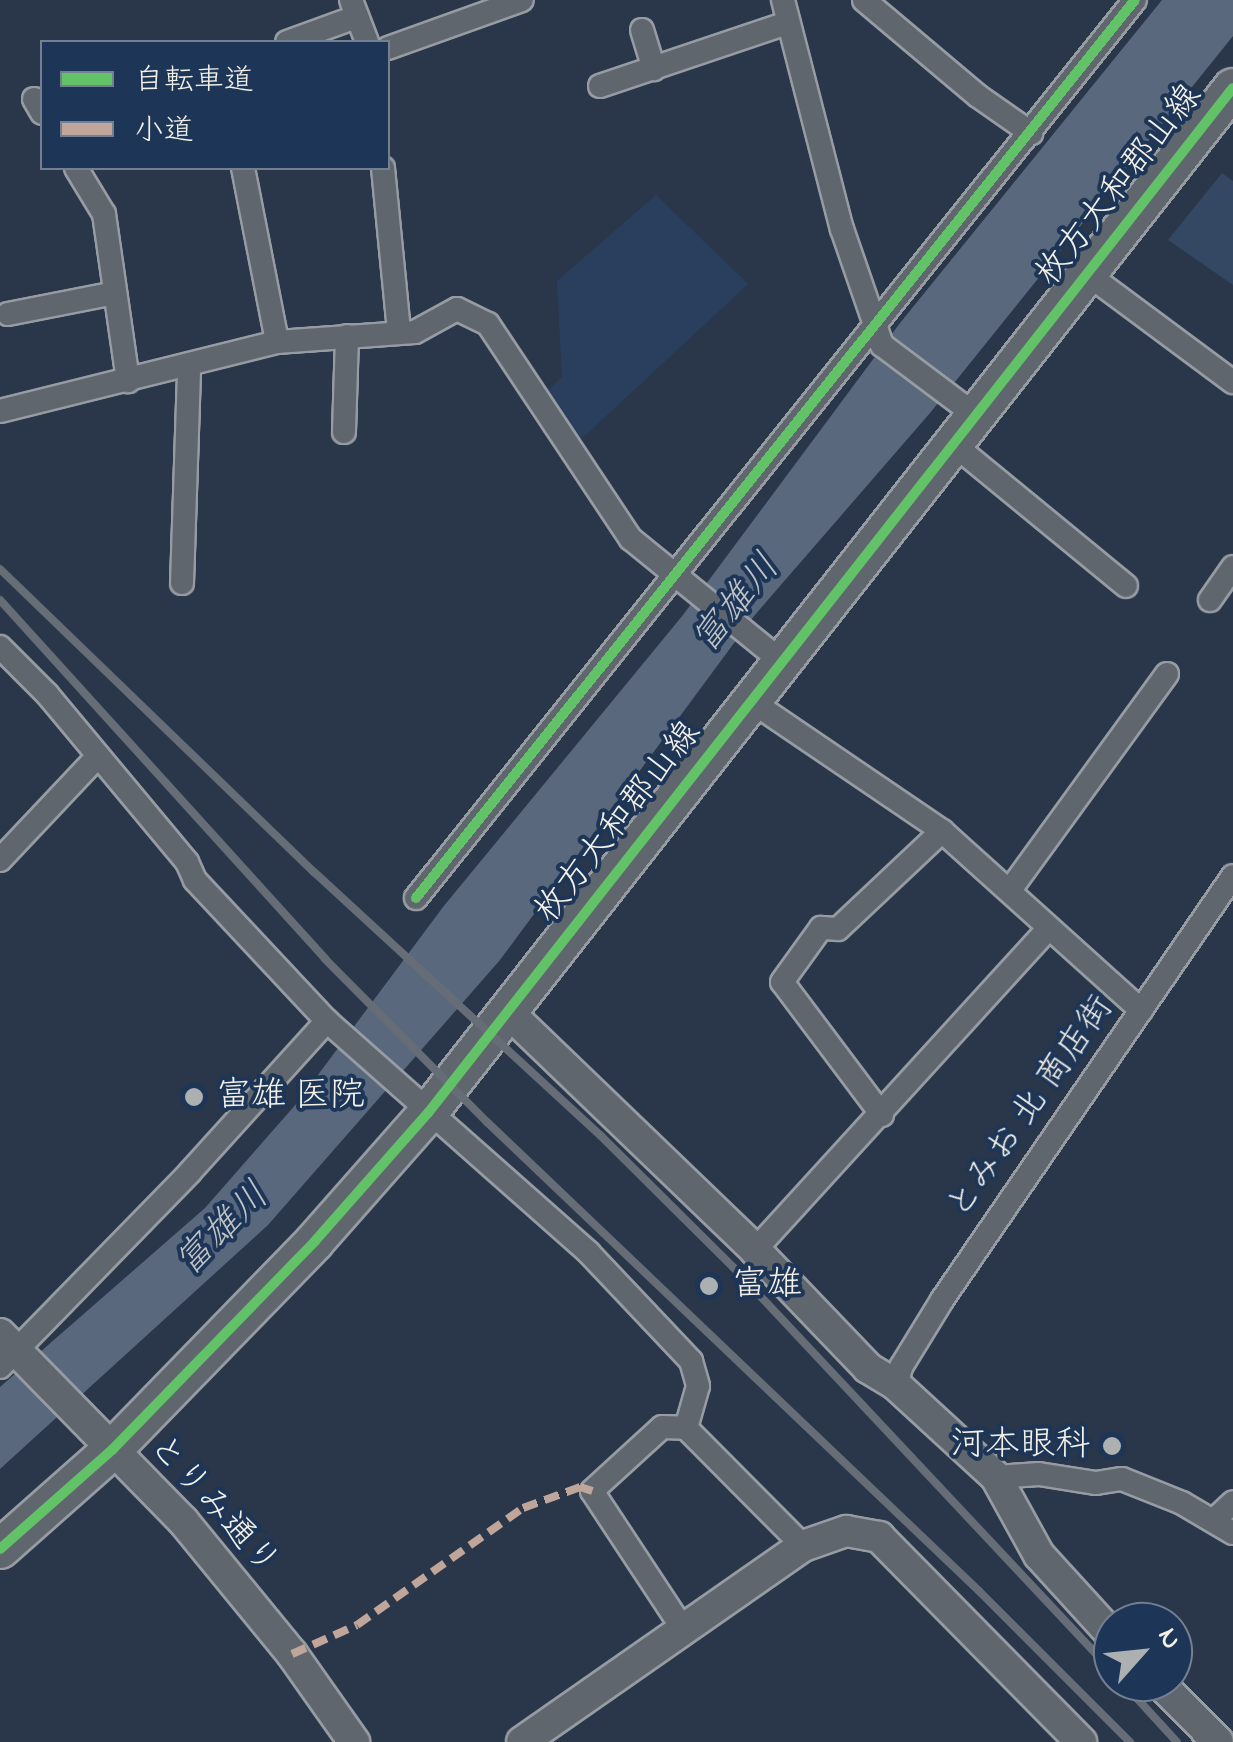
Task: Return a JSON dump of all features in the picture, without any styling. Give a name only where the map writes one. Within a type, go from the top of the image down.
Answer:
[{"type":"main road","name":"枚方大和郡山線","points":[[0,1549],[112,1450],[315,1241],[428,1113],[782,661],[958,418],[1086,273],[1233,88]]},
{"type":"street","points":[[390,47],[522,0]]},
{"type":"street","points":[[864,0],[978,96],[1032,133]]},
{"type":"street","points":[[416,898],[682,583],[880,335],[1135,0]]},
{"type":"street","points":[[292,40],[354,9],[365,40]]},
{"type":"street","points":[[600,86],[654,68],[785,12],[842,229],[880,335],[1126,586]]},
{"type":"street","points":[[642,30],[654,68]]},
{"type":"street","points":[[77,170],[104,214],[128,381]]},
{"type":"street","points":[[242,170],[276,342]]},
{"type":"street","points":[[382,170],[399,330]]},
{"type":"street","points":[[1086,273],[1233,382]]},
{"type":"street","points":[[8,314],[114,293]]},
{"type":"street","points":[[0,411],[189,367],[276,342],[399,330],[415,332],[457,309],[488,324],[631,539],[782,661]]},
{"type":"street","points":[[344,432],[347,336]]},
{"type":"street","points":[[182,583],[189,367]]},
{"type":"street","points":[[1210,600],[1233,567]]},
{"type":"street","points":[[0,647],[98,756],[186,862],[195,880],[331,1024],[394,1084],[477,1150],[588,1252],[691,1361],[698,1386],[686,1428]]},
{"type":"street","points":[[1010,890],[1166,674]]},
{"type":"street","points":[[751,701],[942,831],[1141,1010]]},
{"type":"street","points":[[0,860],[98,756]]},
{"type":"street","points":[[882,1114],[782,982],[820,928],[838,929],[942,831]]},
{"type":"street","name":"とみお 北 商店街","points":[[896,1386],[901,1368],[942,1300],[1233,876]]},
{"type":"street","points":[[755,1250],[1048,929]]},
{"type":"street","points":[[507,1011],[755,1250],[868,1368],[896,1386],[996,1477],[1039,1555],[1093,1614]]},
{"type":"street","points":[[6,1350],[331,1024]]},
{"type":"street","name":"とりみ通り","points":[[6,1350],[184,1522],[292,1654],[354,1742]]},
{"type":"street","points":[[682,1629],[592,1492],[662,1427],[686,1428],[803,1546]]},
{"type":"street","points":[[996,1477],[1039,1474],[1096,1483],[1122,1479],[1224,1527],[1233,1502]]},
{"type":"street","points":[[522,1742],[803,1546],[846,1531],[879,1537],[1082,1742]]},
{"type":"street","points":[[1179,1702],[1218,1742]]},
{"type":"shaded area","points":[[1222,173],[1233,181],[1233,285],[1168,240]]},
{"type":"shaded area","points":[[656,195],[748,284],[576,444],[543,396],[562,377],[557,281]]},
{"type":"water","name":"富雄川","points":[[1162,0],[1233,0],[1233,36],[930,413],[754,616],[500,960],[268,1225],[0,1469],[0,1387],[205,1208],[297,1103],[443,907],[683,615],[900,323]]},
{"type":"railway","points":[[0,569],[314,872],[601,1136],[733,1267],[1093,1651]]},
{"type":"railway","points":[[0,600],[325,959],[487,1122],[979,1591],[1130,1742]]},
{"type":"railway","points":[[1140,1702],[1177,1742]]},
{"type":"marked path","points":[[292,1654],[357,1625],[523,1508],[580,1487],[592,1491]]},
{"type":"cycle path","points":[[416,898],[1135,0]]},
{"type":"cycle path","points":[[0,1549],[112,1450],[315,1241],[428,1113],[1233,88]]},
{"type":"place","name":"富雄 医院","points":[[194,1097]]},
{"type":"place","name":"富雄","points":[[709,1286]]},
{"type":"place","name":"河本眼科","points":[[1112,1446]]}]
